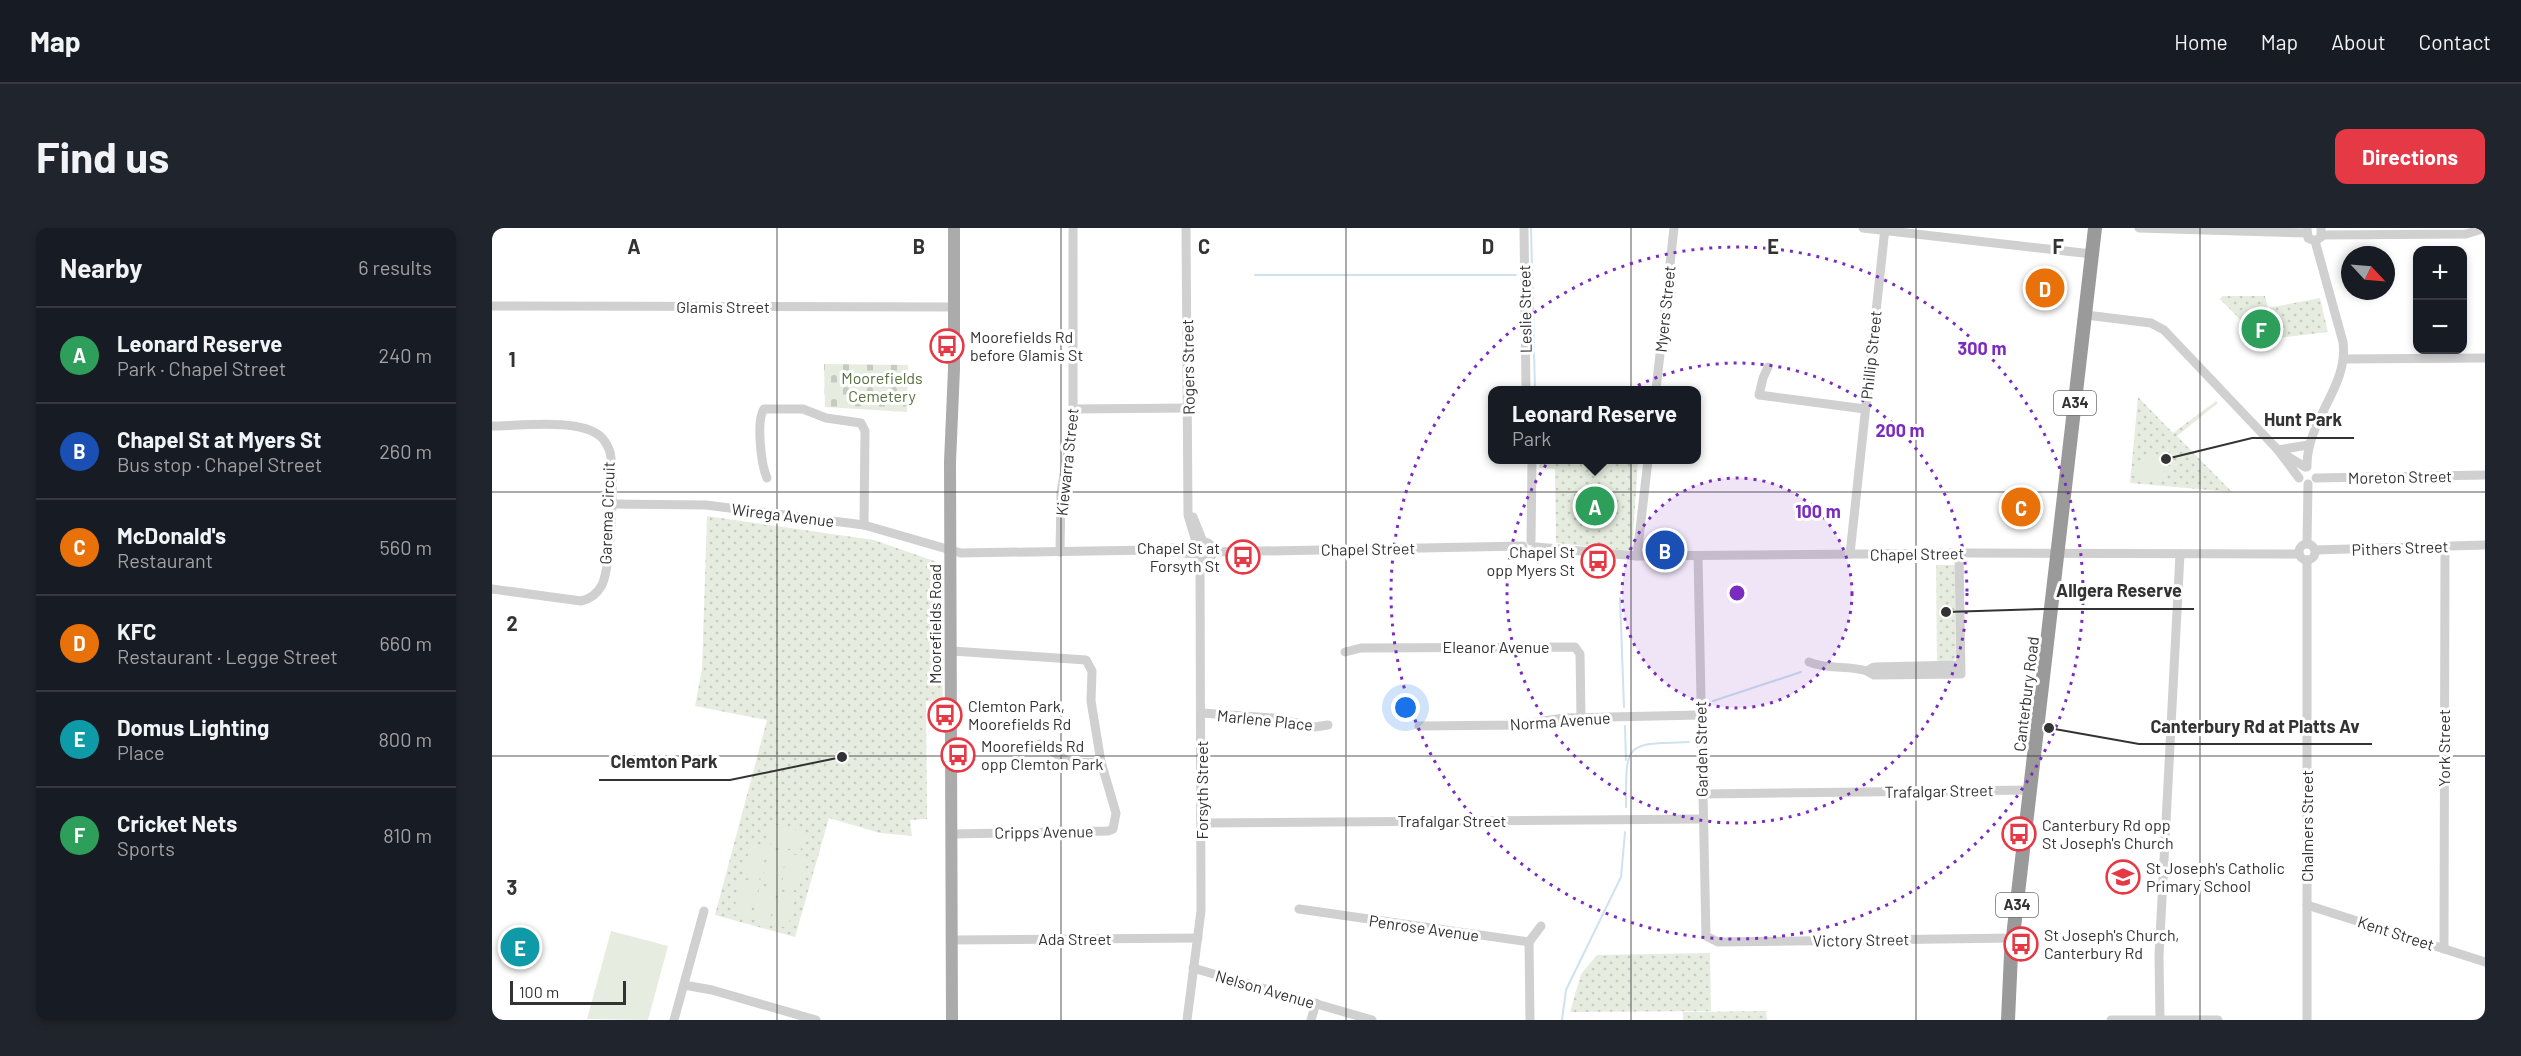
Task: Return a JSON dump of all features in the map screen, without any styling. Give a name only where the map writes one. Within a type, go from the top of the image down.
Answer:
[{"type":"highway","name":"Canterbury Road","points":[[2008,1020],[2013,938],[2095,228]]},
{"type":"main road","name":"Moorefields Road","points":[[952,1020],[950,462],[954,228]]},
{"type":"street","name":"Kiewarra Street","points":[[1060,552],[1061,493],[1074,409],[1073,228]]},
{"type":"street","name":"Rogers Street","points":[[1186,228],[1190,527],[1198,550]]},
{"type":"street","name":"Leslie Street","points":[[1524,228],[1526,386]]},
{"type":"street","name":"Myers Street","points":[[1656,386],[1674,228]]},
{"type":"street","points":[[1863,228],[2092,254]]},
{"type":"street","points":[[2139,228],[2306,231],[2310,240],[2319,235],[2399,231],[2466,234],[2481,229]]},
{"type":"street","name":"Phillip Street","points":[[1850,554],[1885,229]]},
{"type":"street","points":[[2306,467],[2307,445],[2340,375],[2344,359],[2343,342],[2319,235]]},
{"type":"street","name":"Glamis Street","points":[[492,306],[954,307]]},
{"type":"street","points":[[2086,315],[2158,326],[2278,450],[2300,477],[2312,481]]},
{"type":"street","points":[[2344,359],[2485,358]]},
{"type":"street","points":[[1768,367],[1762,378],[1759,395],[1865,410]]},
{"type":"street","points":[[1074,409],[1188,408]]},
{"type":"street","points":[[767,478],[762,462],[760,422],[764,409],[802,409],[826,418],[861,423],[865,431],[864,525]]},
{"type":"street","name":"Garema Circuit","points":[[492,426],[576,426],[600,436],[610,450],[611,504],[603,581],[592,597],[581,601],[492,589]]},
{"type":"street","points":[[2278,450],[2307,445]]},
{"type":"street","points":[[2278,450],[2315,470],[2307,543]]},
{"type":"street","points":[[1530,545],[1532,464]]},
{"type":"street","points":[[1637,556],[1647,464]]},
{"type":"street","points":[[2300,477],[2301,470],[2306,467]]},
{"type":"street","name":"Moreton Street","points":[[2312,481],[2485,475]]},
{"type":"street","name":"Wirega Avenue","points":[[611,504],[706,505],[864,525],[952,552]]},
{"type":"street","name":"Rogers Street","points":[[1190,506],[1198,550]]},
{"type":"street","points":[[1152,550],[1174,547],[1189,541],[1190,527]]},
{"type":"street","points":[[2307,543],[2315,550],[2313,557],[2303,557],[2300,547],[2307,543]]},
{"type":"street","points":[[952,552],[1198,550],[1210,545],[1212,552],[1208,559],[1198,550],[1174,547]]},
{"type":"street","name":"Chapel Street","points":[[1212,552],[1530,545],[1637,556],[2058,553],[2303,557]]},
{"type":"street","name":"York Street","points":[[2444,949],[2445,546]]},
{"type":"street","name":"Pithers Street","points":[[2315,550],[2485,546]]},
{"type":"street","name":"Forsyth Street","points":[[1187,1020],[1202,911],[1202,713],[1198,550]]},
{"type":"street","points":[[1809,662],[1816,665],[1852,666],[1867,671],[1874,667],[1961,669],[1959,553]]},
{"type":"street","points":[[2160,1019],[2159,956],[2180,554]]},
{"type":"street","name":"Garden Street","points":[[1698,556],[1704,926],[1709,940]]},
{"type":"street","name":"Chalmers Street","points":[[2303,557],[2307,1020]]},
{"type":"street","name":"Eleanor Avenue","points":[[1345,652],[1361,648],[1575,647],[1580,654],[1581,717]]},
{"type":"street","name":"Cripps Avenue","points":[[952,651],[1086,660],[1092,671],[1091,701],[1101,762],[1116,813],[1116,825],[1111,831],[952,834]]},
{"type":"street","name":"Marlene Place","points":[[1202,713],[1273,718],[1315,727],[1328,725]]},
{"type":"street","name":"Norma Avenue","points":[[1419,726],[1516,725],[1553,718],[1700,715]]},
{"type":"street","points":[[1040,744],[1071,763],[1101,762]]},
{"type":"street","name":"Trafalgar Street","points":[[1703,794],[2031,790]]},
{"type":"street","name":"Trafalgar Street","points":[[1202,823],[1703,819]]},
{"type":"street","name":"Kent Street","points":[[2307,904],[2485,962]]},
{"type":"street","name":"Penrose Avenue","points":[[1299,909],[1529,942]]},
{"type":"street","points":[[674,1020],[704,911]]},
{"type":"street","points":[[1530,1020],[1529,942],[1541,926]]},
{"type":"street","name":"Ada Street","points":[[952,940],[1198,938]]},
{"type":"street","name":"Victory Street","points":[[1709,940],[1718,942],[2013,938]]},
{"type":"street","name":"Nelson Avenue","points":[[1193,968],[1372,1020]]},
{"type":"street","points":[[684,985],[712,990],[816,1020]]},
{"type":"street","points":[[1311,1020],[1316,1004]]},
{"type":"street","points":[[2111,1020],[2218,1020]]},
{"type":"green space","points":[[2222,296],[2265,296],[2268,308],[2320,298],[2328,332],[2260,340],[2220,299]]},
{"type":"green space","name":"Moorefields Cemetery","points":[[824,364],[908,365],[907,412],[825,407]]},
{"type":"green space","points":[[2138,397],[2173,433],[2216,401],[2218,403],[2177,436],[2232,492],[2130,483]]},
{"type":"green space","points":[[2150,457],[2165,466],[2162,480],[2142,480],[2136,468]]},
{"type":"green space","points":[[1539,464],[1638,464],[1632,551],[1556,543],[1555,469],[1539,468]]},
{"type":"green space","points":[[707,516],[874,540],[937,562],[943,700],[926,701],[927,819],[910,820],[912,836],[880,833],[829,818],[795,937],[715,915],[767,720],[695,706],[702,669]]},
{"type":"green space","points":[[1936,565],[1955,565],[1956,658],[1952,662],[1937,662]]},
{"type":"green space","points":[[771,823],[805,833],[800,852],[765,842]]},
{"type":"green space","points":[[751,843],[768,847],[759,881],[742,877]]},
{"type":"green space","points":[[770,849],[787,853],[779,887],[762,882]]},
{"type":"green space","points":[[789,853],[806,858],[798,891],[781,887]]},
{"type":"green space","points":[[741,880],[758,884],[749,918],[733,914]]},
{"type":"green space","points":[[760,886],[777,890],[769,924],[752,919]]},
{"type":"green space","points":[[779,891],[796,895],[788,928],[771,924]]},
{"type":"green space","points":[[611,931],[668,946],[648,1020],[587,1019]]},
{"type":"green space","points":[[1710,953],[1711,1011],[1570,1012],[1581,974],[1597,955]]},
{"type":"green space","points":[[1766,1011],[1767,1020],[1683,1020],[1683,1012]]},
{"type":"waterway","points":[[1531,228],[1535,386]]},
{"type":"waterway","points":[[1255,275],[1516,275]]},
{"type":"waterway","points":[[1620,598],[1624,707]]},
{"type":"waterway","points":[[1713,701],[1801,672]]},
{"type":"waterway","points":[[1625,726],[1626,760]]},
{"type":"waterway","points":[[1626,807],[1627,770],[1633,751],[1641,746],[1652,744],[1689,742]]},
{"type":"waterway","points":[[1562,1020],[1566,990],[1621,877],[1625,832]]},
{"type":"place","name":"KFC","points":[[2045,288]]},
{"type":"place","name":"Cricket Nets","points":[[2261,329]]},
{"type":"place","name":"Moorefields Rd before Glamis St","points":[[947,346]]},
{"type":"place","name":"Hunt Park","points":[[2166,459]]},
{"type":"place","name":"Leonard Reserve","points":[[1595,506]]},
{"type":"place","name":"McDonald's","points":[[2021,507]]},
{"type":"place","name":"Chapel St at Myers St","points":[[1665,550]]},
{"type":"place","name":"Chapel St at Forsyth St","points":[[1243,557]]},
{"type":"place","name":"Chapel St opp Myers St","points":[[1598,561]]},
{"type":"place","name":"Allgera Reserve","points":[[1946,612]]},
{"type":"place","name":"Clemton Park, Moorefields Rd","points":[[945,715]]},
{"type":"place","name":"Canterbury Rd at Platts Av","points":[[2049,728]]},
{"type":"place","name":"Moorefields Rd opp Clemton Park","points":[[958,755]]},
{"type":"place","name":"Clemton Park","points":[[842,757]]},
{"type":"place","name":"Canterbury Rd opp St Joseph's Church","points":[[2019,834]]},
{"type":"place","name":"St Joseph's Catholic Primary School","points":[[2123,877]]},
{"type":"place","name":"St Joseph's Church, Canterbury Rd","points":[[2021,944]]},
{"type":"place","name":"Domus Lighting","points":[[520,947]]}]
